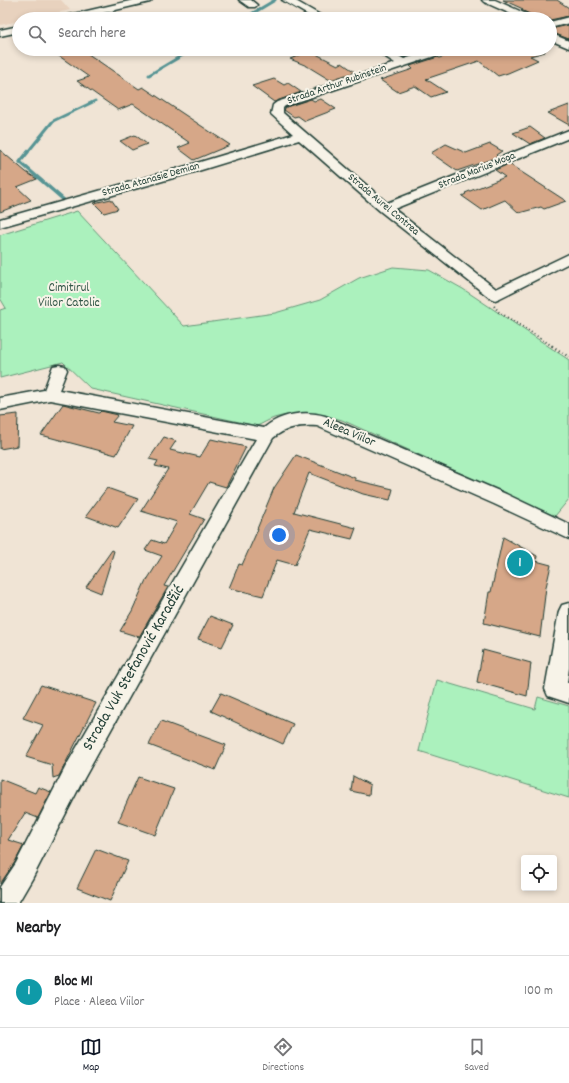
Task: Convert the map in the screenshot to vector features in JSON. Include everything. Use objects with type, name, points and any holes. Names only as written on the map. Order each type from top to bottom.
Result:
[{"type":"street","points":[[95,12],[147,0]]},
{"type":"street","points":[[244,0],[256,2]]},
{"type":"street","points":[[287,0],[309,12]]},
{"type":"street","points":[[487,0],[514,12]]},
{"type":"street","points":[[557,23],[569,20]]},
{"type":"street","points":[[0,33],[12,30]]},
{"type":"street","points":[[557,39],[569,45]]},
{"type":"street","points":[[390,56],[403,63]]},
{"type":"street","name":"Strada Arthur Rubinstein","points":[[276,110],[281,104],[424,56]]},
{"type":"street","name":"Strada Aurel Contrea","points":[[276,110],[277,114],[385,208],[495,294]]},
{"type":"street","name":"Strada Marius Moga","points":[[385,208],[569,134]]},
{"type":"street","name":"Strada Atanasie Demian","points":[[0,224],[302,135]]},
{"type":"street","points":[[495,294],[569,258]]},
{"type":"street","points":[[50,394],[59,370]]},
{"type":"street","points":[[0,404],[50,394],[267,434]]},
{"type":"street","name":"Aleea Viilor","points":[[267,434],[280,424],[289,421],[302,419],[319,420],[500,499],[569,532]]},
{"type":"street","name":"Strada Vuk Stefanović Karadžić","points":[[4,903],[24,871],[74,774],[267,434]]},
{"type":"street","points":[[569,611],[555,689],[569,693]]},
{"type":"path","points":[[495,294],[492,299],[493,305],[499,312],[569,357]]},
{"type":"shaded area","points":[[0,0],[61,0],[70,10],[60,12],[12,12],[12,22],[0,25]]},
{"type":"green space","name":"Cimitirul Viilor Catolic","points":[[77,211],[184,326],[275,313],[320,300],[359,278],[393,267],[429,270],[463,289],[569,360],[569,499],[555,516],[342,420],[316,414],[291,414],[274,418],[257,426],[91,389],[63,362],[0,378],[0,310],[6,308],[0,298],[0,235]]},
{"type":"green space","points":[[437,680],[535,709],[538,697],[569,706],[569,798],[419,751]]},
{"type":"building","points":[[503,0],[557,0],[569,8],[569,16],[557,19],[557,12],[525,12],[521,10],[523,9]]},
{"type":"building","points":[[569,25],[569,39],[557,35],[557,28]]},
{"type":"building","points":[[59,56],[91,56],[139,89],[143,87],[230,145],[194,160],[178,148],[190,143],[133,104],[118,110],[77,81],[89,77]]},
{"type":"building","points":[[298,56],[320,56],[338,65],[342,63],[355,72],[330,80],[307,66],[290,59]]},
{"type":"building","points":[[446,56],[530,56],[538,60],[498,76],[479,61],[426,79],[446,92],[431,97],[415,86],[398,92],[380,80],[413,69],[410,66],[438,57]]},
{"type":"building","points":[[274,79],[284,85],[288,83],[301,92],[274,102],[252,86]]},
{"type":"building","points":[[311,99],[314,101],[321,99],[336,109],[305,121],[298,116],[294,117],[284,110],[286,107]]},
{"type":"building","points":[[569,105],[569,125],[548,113]]},
{"type":"building","points":[[530,127],[545,138],[530,144],[513,133]]},
{"type":"building","points":[[135,135],[147,144],[132,150],[120,141]]},
{"type":"building","points":[[446,144],[466,153],[490,144],[502,151],[496,155],[498,157],[457,171],[431,153]]},
{"type":"building","points":[[0,150],[26,172],[37,179],[17,187],[31,200],[0,212]]},
{"type":"building","points":[[509,164],[566,201],[544,209],[541,207],[519,213],[505,200],[482,210],[462,196],[466,194],[465,193],[505,177],[495,170]]},
{"type":"building","points":[[111,199],[118,209],[104,213],[94,203]]},
{"type":"building","points":[[63,404],[99,413],[101,411],[118,415],[112,422],[132,426],[116,455],[41,435]]},
{"type":"building","points":[[18,414],[17,446],[0,449],[0,416]]},
{"type":"building","points":[[164,437],[176,441],[170,450],[200,457],[211,439],[246,447],[226,487],[209,482],[190,514],[204,519],[164,586],[168,587],[139,637],[120,631],[132,611],[146,580],[162,556],[145,550],[152,540],[164,544],[177,522],[141,511],[168,469],[155,466],[158,461],[149,459]]},
{"type":"building","points":[[296,455],[355,478],[355,480],[393,489],[390,500],[363,494],[309,473],[294,512],[356,528],[352,539],[310,529],[295,565],[277,560],[263,596],[229,588],[239,564],[242,565],[274,488]]},
{"type":"building","points":[[107,488],[138,499],[118,528],[86,516]]},
{"type":"building","points":[[503,537],[537,556],[536,561],[551,565],[546,587],[540,637],[484,623],[489,592],[491,592]]},
{"type":"building","points":[[112,550],[114,551],[101,593],[86,587]]},
{"type":"building","points":[[210,616],[233,625],[222,647],[198,639]]},
{"type":"building","points":[[483,650],[531,663],[527,696],[477,682]]},
{"type":"building","points":[[41,685],[96,703],[59,776],[53,778],[52,765],[26,757],[43,725],[23,718]]},
{"type":"building","points":[[221,693],[293,724],[283,744],[211,711]]},
{"type":"building","points":[[161,721],[226,745],[215,770],[149,745]]},
{"type":"building","points":[[353,776],[370,785],[369,795],[351,791]]},
{"type":"building","points":[[138,777],[174,789],[155,835],[118,822]]},
{"type":"building","points":[[0,779],[35,793],[38,787],[51,792],[38,818],[25,813],[8,840],[24,845],[15,862],[0,884]]},
{"type":"building","points":[[96,849],[128,861],[110,901],[77,888]]},
{"type":"waterway","points":[[255,12],[275,0]]},
{"type":"waterway","points":[[149,75],[181,56]]},
{"type":"waterway","points":[[27,153],[53,121],[95,101]]},
{"type":"waterway","points":[[28,152],[20,162],[65,201]]},
{"type":"place","name":"Bloc M1","points":[[520,563]]}]
